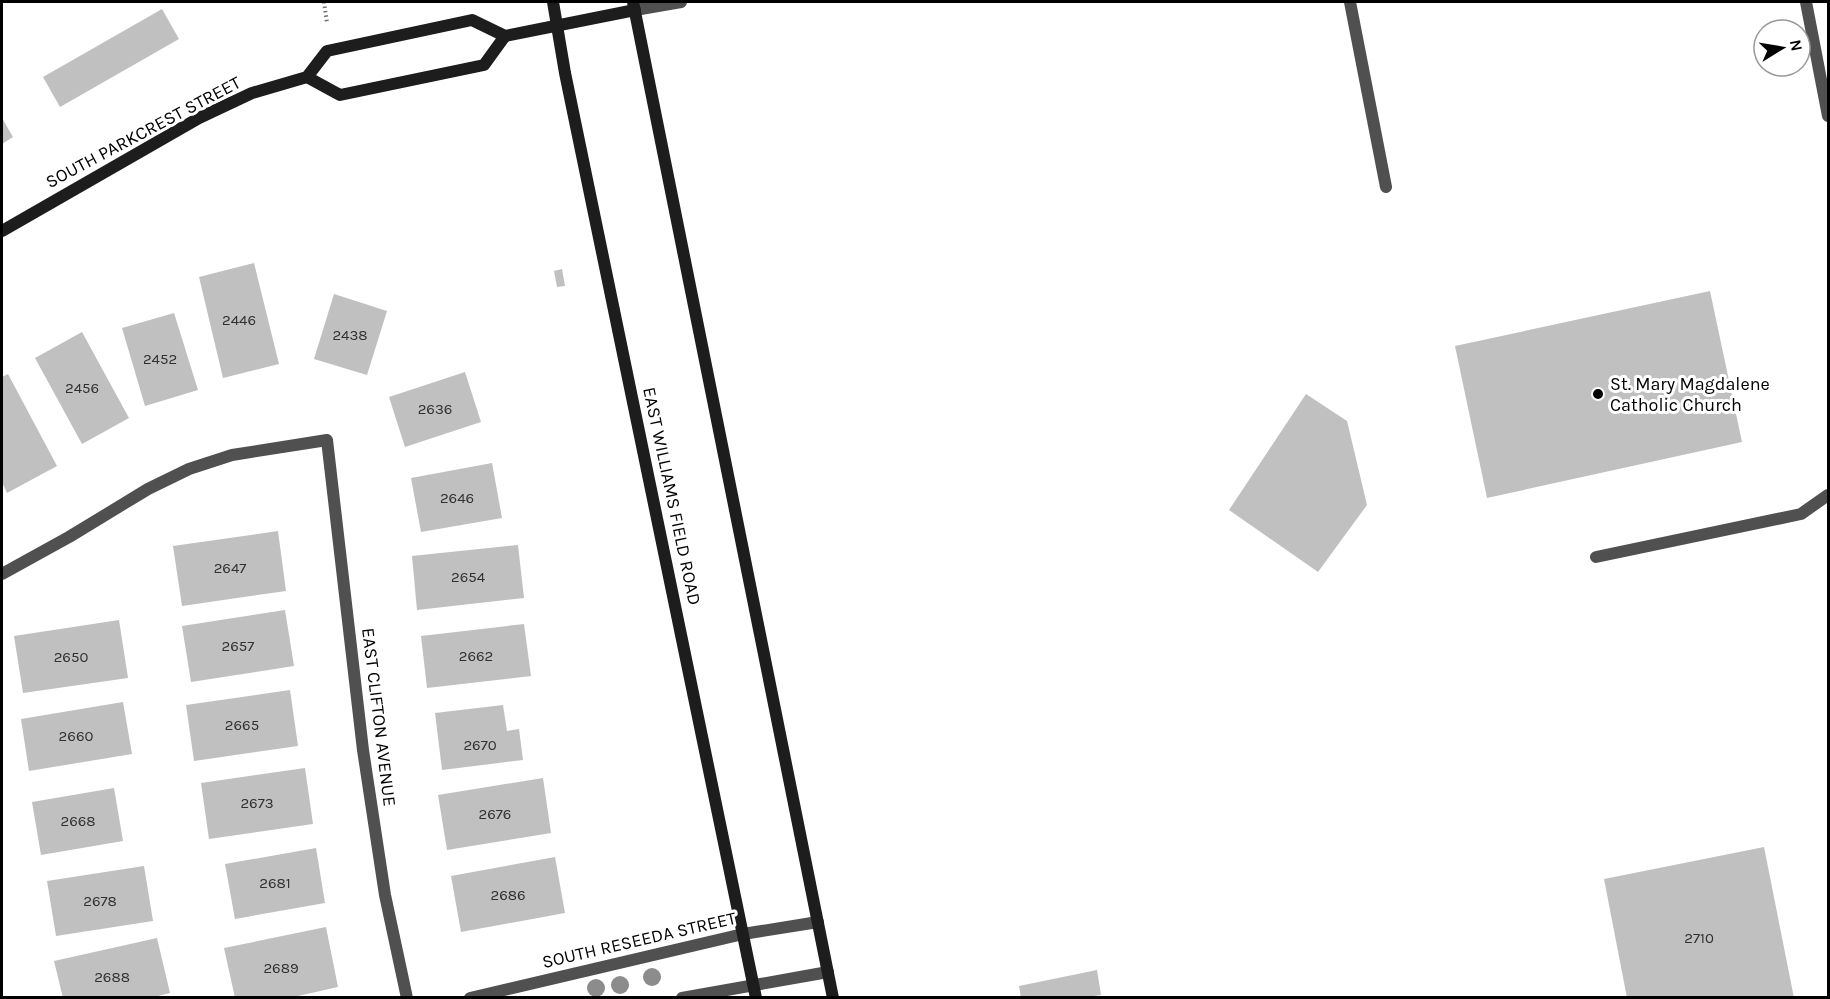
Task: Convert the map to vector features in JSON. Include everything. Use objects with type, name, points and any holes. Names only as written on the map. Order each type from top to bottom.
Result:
[{"type":"main road","name":"EAST WILLIAMS FIELD ROAD","points":[[553,2],[755,991]]},
{"type":"main road","points":[[505,36],[484,65],[340,95],[307,77],[327,51],[472,20],[505,36],[558,26],[634,6],[833,998]]},
{"type":"main road","name":"SOUTH PARKCREST STREET","points":[[2,231],[199,118],[252,93],[307,77]]},
{"type":"street","points":[[634,6],[681,2]]},
{"type":"street","points":[[1350,2],[1386,187]]},
{"type":"street","points":[[1806,2],[1828,116]]},
{"type":"street","name":"EAST CLIFTON AVENUE","points":[[2,574],[148,489],[189,469],[232,455],[327,440],[363,750],[385,895],[407,998]]},
{"type":"street","points":[[1596,557],[1801,514],[1828,495]]},
{"type":"street","name":"SOUTH RESEEDA STREET","points":[[470,998],[743,934],[818,922]]},
{"type":"street","points":[[682,998],[755,991],[828,972]]},
{"type":"path","points":[[324,2],[327,23]]},
{"type":"building","points":[[162,9],[179,39],[60,107],[43,77]]},
{"type":"building","points":[[2,118],[13,137],[2,144]]},
{"type":"building","points":[[254,263],[279,364],[223,378],[199,277]]},
{"type":"building","points":[[562,269],[565,286],[557,287],[554,271]]},
{"type":"building","name":"St. Mary Magdalene Catholic Church","points":[[1710,291],[1742,442],[1487,498],[1455,346]]},
{"type":"building","points":[[334,294],[387,311],[367,375],[314,359]]},
{"type":"building","points":[[174,313],[198,390],[145,406],[122,328]]},
{"type":"building","points":[[82,332],[129,418],[82,444],[35,358]]},
{"type":"building","points":[[465,372],[481,422],[405,447],[389,397]]},
{"type":"building","points":[[8,374],[57,466],[7,493],[2,482],[2,377]]},
{"type":"building","points":[[1306,394],[1347,421],[1367,505],[1318,572],[1229,510]]},
{"type":"building","points":[[492,463],[502,518],[421,532],[411,478]]},
{"type":"building","points":[[278,531],[286,591],[182,606],[173,546]]},
{"type":"building","points":[[518,545],[524,598],[417,610],[412,556]]},
{"type":"building","points":[[285,610],[294,666],[191,682],[182,626]]},
{"type":"building","points":[[119,620],[128,678],[23,693],[14,636]]},
{"type":"building","points":[[524,624],[531,676],[427,688],[421,636]]},
{"type":"building","points":[[290,690],[298,746],[194,761],[186,705]]},
{"type":"building","points":[[123,702],[132,754],[29,771],[21,719]]},
{"type":"building","points":[[503,705],[507,731],[519,729],[523,760],[442,770],[435,713]]},
{"type":"building","points":[[305,768],[313,824],[209,839],[201,783]]},
{"type":"building","points":[[543,778],[551,833],[447,850],[438,795]]},
{"type":"building","points":[[114,788],[123,841],[41,855],[32,802]]},
{"type":"building","points":[[1764,847],[1794,998],[1627,998],[1604,879]]},
{"type":"building","points":[[316,848],[325,903],[235,919],[225,864]]},
{"type":"building","points":[[555,857],[565,913],[461,932],[451,876]]},
{"type":"building","points":[[144,866],[153,921],[56,936],[47,881]]},
{"type":"building","points":[[326,927],[338,987],[289,998],[235,998],[224,948]]},
{"type":"building","points":[[157,938],[170,993],[150,998],[63,998],[54,961]]},
{"type":"building","points":[[1097,970],[1101,995],[1094,996],[1095,998],[1021,998],[1019,986]]},
{"type":"place","name":"St. Mary Magdalene Catholic Church","points":[[1598,394]]}]
